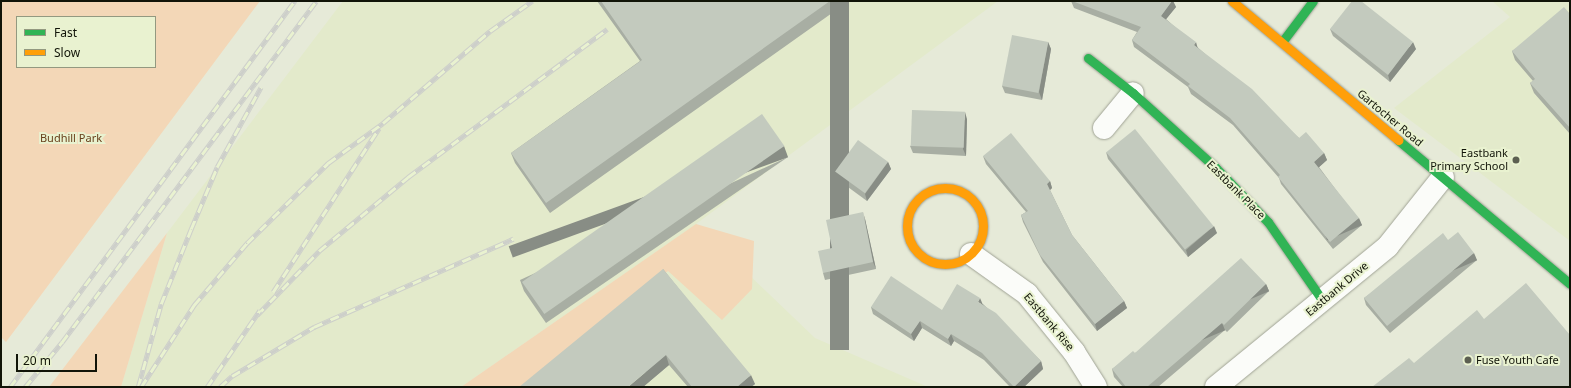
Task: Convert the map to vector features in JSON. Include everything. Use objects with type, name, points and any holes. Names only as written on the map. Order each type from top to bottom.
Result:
[{"type":"street","name":"Gartocher Road","points":[[1232,1],[1570,284]]},
{"type":"street","points":[[1282,42],[1313,1]]},
{"type":"street","name":"Eastbank Place","points":[[1088,58],[1133,93],[1216,168],[1268,222],[1323,301]]},
{"type":"street","points":[[1104,128],[1133,93]]},
{"type":"street","name":"Eastbank Drive","points":[[1216,387],[1323,301],[1388,246],[1443,177]]},
{"type":"street","points":[[946,187],[959,189],[974,201],[983,218],[983,232],[979,244],[971,254],[955,262],[936,263],[916,250],[907,228],[913,205],[921,196],[933,189],[946,187]]},
{"type":"street","name":"Eastbank Rise","points":[[971,254],[1027,294],[1074,352],[1096,387]]},
{"type":"shaded area","points":[[343,1],[998,1],[696,224],[815,338],[928,387],[506,387],[692,227],[461,387],[121,387],[167,233]]},
{"type":"shaded area","name":"Eastbank Primary School","points":[[1492,1],[1570,1],[1570,241],[1394,108],[1510,17]]},
{"type":"green space","name":"Budhill Park","points":[[1,1],[260,1],[6,342],[1,337]]},
{"type":"green space","points":[[696,224],[754,241],[752,289],[722,320],[668,271],[527,387],[461,387]]},
{"type":"green space","points":[[167,233],[121,387],[49,387]]},
{"type":"building","points":[[601,1],[830,1],[546,203],[511,153],[642,60]]},
{"type":"building","points":[[1072,1],[1172,1],[1161,16],[1196,42],[1194,45],[1252,89],[1299,138],[1306,132],[1324,153],[1314,162],[1359,218],[1330,242],[1278,177],[1280,175],[1230,118],[1188,86],[1190,84],[1132,40],[1141,27]]},
{"type":"building","points":[[1352,1],[1361,1],[1413,42],[1388,75],[1330,29]]},
{"type":"building","points":[[1564,7],[1570,14],[1570,128],[1530,83],[1535,79],[1512,51]]},
{"type":"building","points":[[1012,35],[1048,42],[1038,93],[1002,86]]},
{"type":"building","points":[[912,110],[965,112],[964,148],[911,146]]},
{"type":"building","points":[[762,114],[784,146],[544,314],[522,282]]},
{"type":"building","points":[[1135,129],[1214,226],[1185,249],[1106,152]]},
{"type":"building","points":[[1011,133],[1050,181],[1047,184],[1072,235],[1124,301],[1095,324],[1040,255],[1021,215],[1028,211],[983,156]]},
{"type":"building","points":[[858,140],[888,162],[865,193],[835,172]]},
{"type":"building","points":[[863,212],[873,262],[823,273],[818,251],[832,248],[826,220]]},
{"type":"building","points":[[1458,232],[1474,253],[1387,326],[1364,298],[1443,233],[1448,240]]},
{"type":"building","points":[[1241,258],[1266,284],[1224,325],[1222,323],[1147,387],[1126,387],[1112,369],[1133,351],[1135,353]]},
{"type":"building","points":[[663,269],[751,375],[737,387],[692,387],[666,355],[628,387],[519,387]]},
{"type":"building","points":[[891,276],[942,310],[957,284],[980,298],[978,302],[996,313],[1041,361],[1014,387],[982,353],[951,334],[948,339],[920,321],[911,334],[871,307]]},
{"type":"building","points":[[1526,283],[1570,335],[1570,387],[1372,387],[1409,358],[1414,363],[1477,310],[1484,319]]},
{"type":"railway","points":[[10,387],[295,1]]},
{"type":"railway","points":[[25,387],[62,342],[316,1]]},
{"type":"railway","points":[[141,387],[194,305],[247,243],[328,163],[383,123],[490,31],[532,1]]},
{"type":"railway","points":[[257,315],[319,251],[408,177],[607,29]]},
{"type":"railway","points":[[138,387],[161,304],[191,229],[217,167],[261,87]]},
{"type":"railway","points":[[273,292],[379,128]]},
{"type":"railway","points":[[220,387],[232,376],[314,327],[513,239]]},
{"type":"railway","points":[[207,387],[260,310]]},
{"type":"traffic: fast","points":[[1282,42],[1313,1]]},
{"type":"traffic: fast","points":[[1088,58],[1133,93],[1216,168],[1268,222],[1323,301]]},
{"type":"traffic: fast","points":[[1398,140],[1570,284]]},
{"type":"traffic: slow","points":[[1232,1],[1398,140]]},
{"type":"traffic: slow","points":[[945,188],[960,191],[972,199],[980,211],[983,226],[980,241],[972,253],[960,261],[945,264],[930,261],[918,253],[910,241],[907,226],[910,211],[918,199],[930,191],[945,188]]},
{"type":"place","name":"Eastbank Primary School","points":[[1516,160]]},
{"type":"place","name":"Fuse Youth Cafe","points":[[1468,360]]}]
